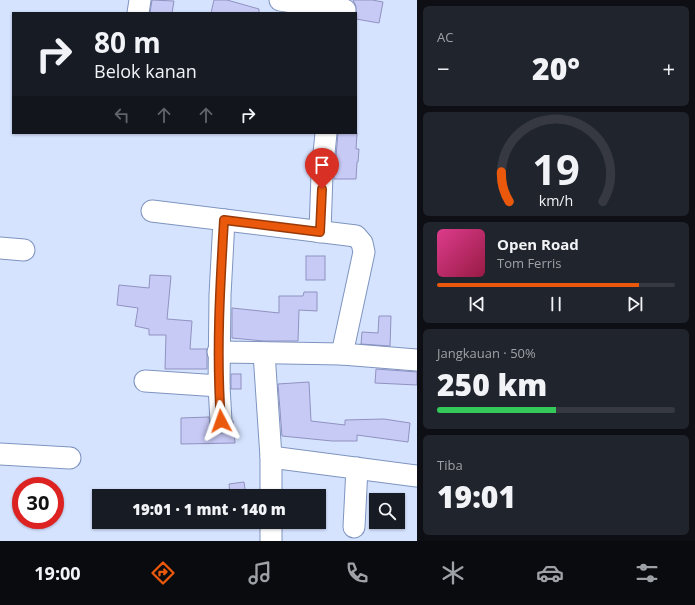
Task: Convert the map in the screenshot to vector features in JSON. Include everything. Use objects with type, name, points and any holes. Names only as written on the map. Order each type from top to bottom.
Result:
[{"type":"street","points":[[138,12],[140,0]]},
{"type":"street","points":[[280,0],[346,8]]},
{"type":"street","points":[[320,232],[322,174],[326,134]]},
{"type":"street","points":[[152,211],[356,236],[362,243],[364,252],[342,354]]},
{"type":"street","points":[[221,421],[218,386],[218,352],[224,220]]},
{"type":"street","points":[[0,248],[24,250]]},
{"type":"street","points":[[218,352],[342,354],[417,360]]},
{"type":"street","points":[[264,353],[271,457],[271,489]]},
{"type":"street","points":[[145,381],[218,386]]},
{"type":"street","points":[[0,454],[70,458]]},
{"type":"street","points":[[271,457],[417,476]]},
{"type":"street","points":[[354,527],[357,468]]},
{"type":"street","points":[[271,529],[271,541]]},
{"type":"building","points":[[152,0],[174,1],[172,12],[150,12]]},
{"type":"building","points":[[214,0],[227,0],[259,9],[259,12],[211,12]]},
{"type":"building","points":[[353,0],[372,0],[383,2],[379,23],[357,19],[356,6]]},
{"type":"building","points":[[338,134],[357,134],[356,149],[359,149],[356,179],[334,179]]},
{"type":"building","points":[[306,256],[325,256],[325,280],[306,280]]},
{"type":"building","points":[[150,275],[171,276],[167,319],[192,321],[190,349],[207,349],[207,369],[165,369],[166,335],[149,335],[149,329],[135,326],[138,308],[117,305],[119,285],[149,288]]},
{"type":"building","points":[[304,292],[317,292],[317,311],[299,310],[298,341],[264,341],[232,338],[232,308],[279,313],[279,296],[303,296]]},
{"type":"building","points":[[379,316],[391,316],[390,346],[361,344],[362,332],[378,333]]},
{"type":"building","points":[[376,369],[417,372],[417,385],[375,383]]},
{"type":"building","points":[[231,374],[241,374],[241,389],[231,389]]},
{"type":"building","points":[[309,382],[311,421],[345,425],[345,420],[384,419],[410,423],[408,442],[357,435],[357,441],[332,441],[282,436],[278,384]]},
{"type":"building","points":[[209,417],[211,428],[216,432],[221,433],[228,431],[232,427],[233,421],[235,443],[181,444],[181,418]]},
{"type":"building","points":[[244,482],[245,489],[229,489],[229,484]]},
{"type":"route","points":[[221,421],[218,386],[218,352],[224,220],[320,232],[322,189]]}]
